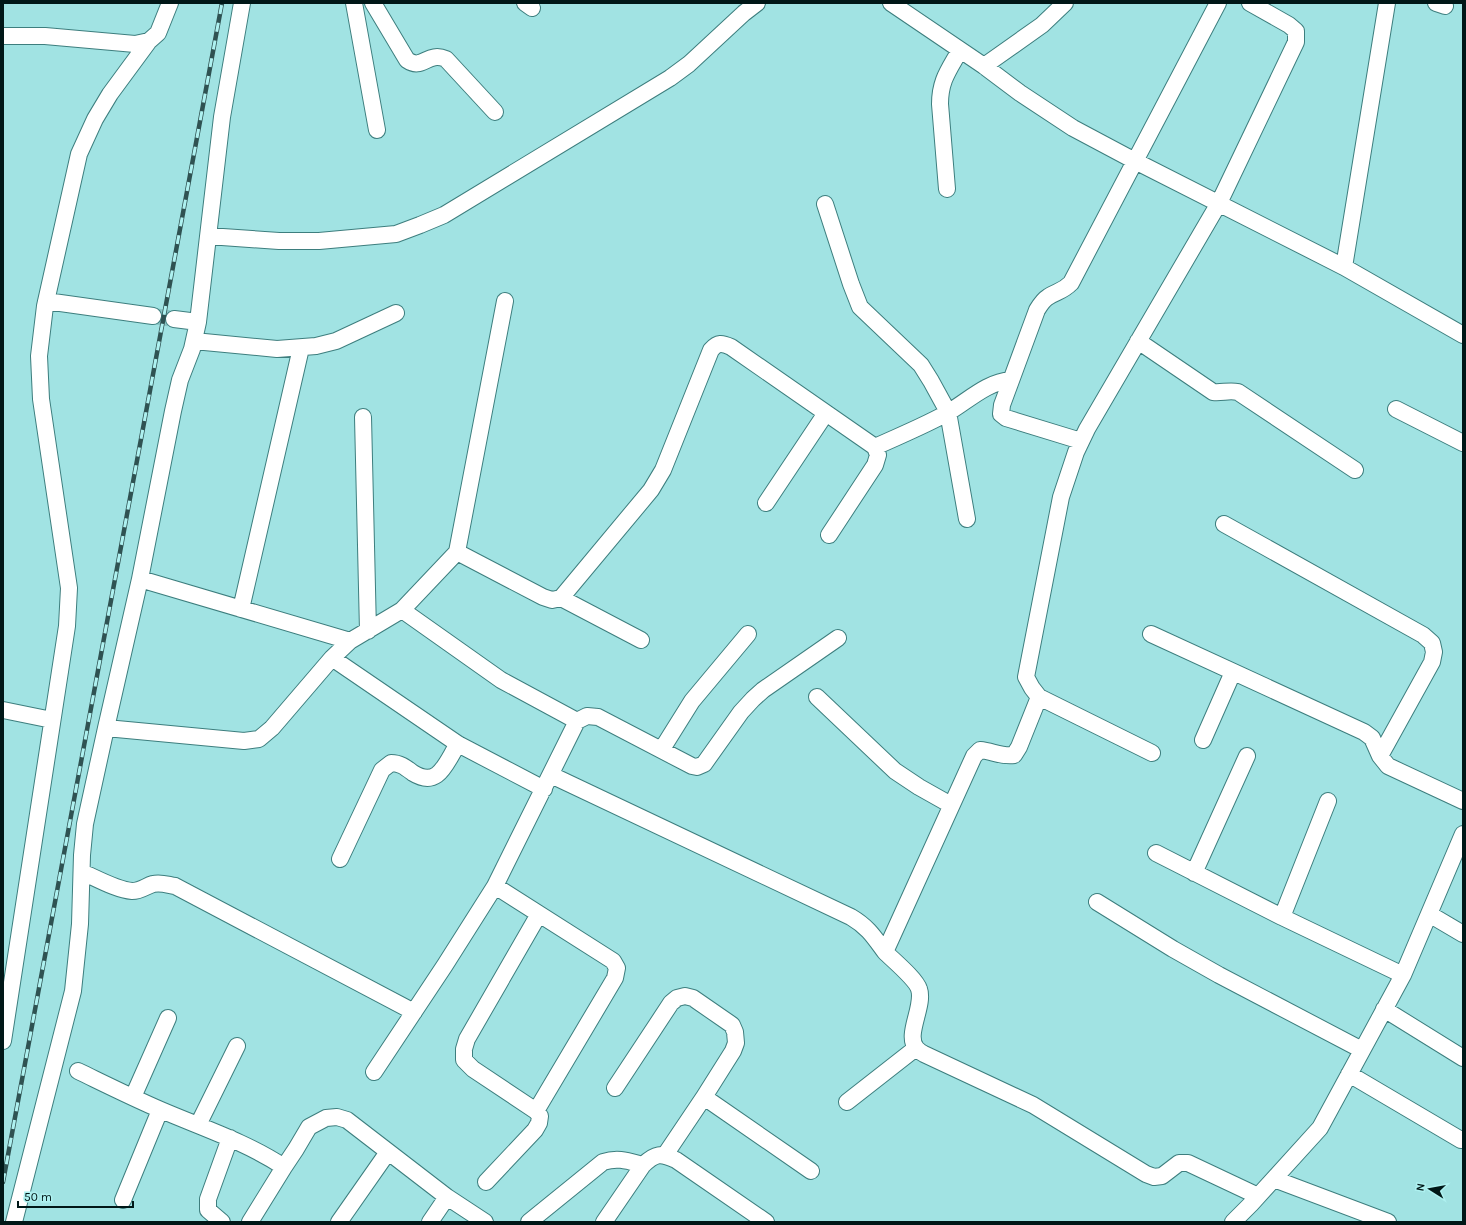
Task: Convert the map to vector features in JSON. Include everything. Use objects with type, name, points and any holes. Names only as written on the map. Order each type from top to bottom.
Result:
[{"type":"street","points":[[3,1040],[67,626],[69,588],[41,399],[39,356],[46,301],[79,154],[95,118],[110,94],[149,41],[158,33],[170,3]]},
{"type":"street","points":[[14,1222],[73,991],[80,924],[82,855],[86,824],[140,579],[173,411],[180,380],[194,341],[198,322],[222,117],[242,3]]},
{"type":"street","points":[[354,3],[377,130]]},
{"type":"street","points":[[373,3],[407,60],[413,64],[418,64],[432,57],[440,56],[446,59],[495,112]]},
{"type":"street","points":[[208,236],[279,242],[319,241],[396,234],[420,226],[444,215],[670,78],[694,60],[744,13],[757,3]]},
{"type":"street","points":[[891,3],[1073,128],[1344,267],[1463,335]]},
{"type":"street","points":[[984,66],[1042,25],[1064,3]]},
{"type":"street","points":[[1081,441],[1006,418],[1001,414],[1002,405],[1037,310],[1048,296],[1066,289],[1071,283],[1218,3]]},
{"type":"street","points":[[1152,753],[1039,697],[1026,677],[1061,498],[1076,452],[1218,203],[1296,42],[1296,30],[1250,3]]},
{"type":"street","points":[[1344,267],[1387,3]]},
{"type":"street","points":[[3,36],[45,36],[135,44],[149,41]]},
{"type":"street","points":[[947,189],[940,90],[944,79],[960,50]]},
{"type":"street","points":[[825,204],[860,307],[921,365],[948,412],[967,519]]},
{"type":"street","points":[[46,301],[153,316]]},
{"type":"street","points":[[106,728],[244,741],[258,739],[272,728],[332,658],[350,641],[402,610],[457,552],[505,301]]},
{"type":"street","points":[[194,341],[277,349],[316,346],[336,341],[396,313]]},
{"type":"street","points":[[174,318],[198,322]]},
{"type":"street","points":[[1138,341],[1214,392],[1221,393],[1230,390],[1238,392],[1355,470]]},
{"type":"street","points":[[457,552],[543,597],[552,600],[561,598],[651,490],[663,470],[711,350],[716,344],[723,343],[731,347],[875,447],[878,455],[875,465],[829,535]]},
{"type":"street","points":[[241,609],[300,348]]},
{"type":"street","points":[[875,447],[948,412],[993,384],[1011,380]]},
{"type":"street","points":[[1396,409],[1463,443]]},
{"type":"street","points":[[766,503],[826,413]]},
{"type":"street","points":[[363,417],[368,630]]},
{"type":"street","points":[[1224,524],[1423,635],[1432,643],[1434,652],[1432,662],[1380,756]]},
{"type":"street","points":[[140,579],[350,641]]},
{"type":"street","points":[[561,598],[641,640]]},
{"type":"street","points":[[402,610],[502,680],[577,721]]},
{"type":"street","points":[[662,749],[692,701],[748,634]]},
{"type":"street","points":[[1151,634],[1364,732],[1372,738],[1380,756],[1388,766],[1463,801]]},
{"type":"street","points":[[374,1072],[495,886],[577,721],[586,716],[598,717],[662,749],[692,766],[697,767],[704,764],[741,712],[753,699],[763,690],[838,638]]},
{"type":"street","points":[[332,658],[458,744],[544,789]]},
{"type":"street","points":[[1203,740],[1233,672]]},
{"type":"street","points":[[817,697],[895,771],[919,787],[951,805]]},
{"type":"street","points":[[885,952],[974,756],[980,750],[988,750],[1005,756],[1014,755],[1019,747],[1039,697]]},
{"type":"street","points":[[3,710],[52,720]]},
{"type":"street","points":[[340,859],[382,770],[391,763],[400,763],[420,777],[430,779],[438,775],[458,744]]},
{"type":"street","points":[[1194,873],[1247,756]]},
{"type":"street","points":[[551,774],[851,917],[862,924],[872,934],[885,952],[919,987],[921,996],[913,1041],[916,1048],[924,1054],[1033,1105],[1146,1174],[1154,1177],[1162,1176],[1179,1163],[1188,1163],[1258,1196]]},
{"type":"street","points":[[1282,917],[1328,801]]},
{"type":"street","points":[[1234,1222],[1320,1128],[1403,975],[1463,834]]},
{"type":"street","points":[[1156,853],[1282,917],[1403,975]]},
{"type":"street","points":[[82,872],[132,891],[140,890],[154,884],[163,883],[175,886],[414,1012]]},
{"type":"street","points":[[495,886],[613,961],[617,968],[615,978],[536,1111]]},
{"type":"street","points":[[1097,902],[1173,949],[1219,975],[1362,1050]]},
{"type":"street","points":[[486,1182],[536,1130],[540,1116],[536,1111],[473,1069],[464,1060],[464,1049],[468,1039],[540,914]]},
{"type":"street","points":[[1429,914],[1463,934]]},
{"type":"street","points":[[615,1088],[671,1003],[677,998],[685,996],[693,998],[732,1025],[735,1032],[736,1042],[733,1051],[665,1155]]},
{"type":"street","points":[[1384,1009],[1463,1058]]},
{"type":"street","points":[[133,1097],[168,1018]]},
{"type":"street","points":[[198,1125],[237,1046]]},
{"type":"street","points":[[847,1102],[916,1048]]},
{"type":"street","points":[[78,1071],[160,1110],[230,1138],[268,1156],[284,1167]]},
{"type":"street","points":[[1349,1074],[1461,1140]]},
{"type":"street","points":[[704,1097],[811,1171]]},
{"type":"street","points":[[123,1200],[160,1110]]},
{"type":"street","points":[[250,1222],[309,1127],[326,1118],[337,1117],[347,1120],[447,1197],[485,1222]]},
{"type":"street","points":[[222,1222],[208,1210],[208,1199],[230,1138]]},
{"type":"street","points":[[339,1222],[388,1152]]},
{"type":"street","points":[[604,1222],[643,1165],[653,1156],[665,1155],[676,1160],[760,1220]]},
{"type":"street","points":[[530,1222],[603,1162],[613,1159],[625,1160],[643,1165]]},
{"type":"street","points":[[1274,1178],[1388,1222]]},
{"type":"street","points":[[430,1222],[447,1197]]},
{"type":"tunnel","points":[[153,316],[174,319]]},
{"type":"railway","points":[[3,1182],[222,3]]}]
